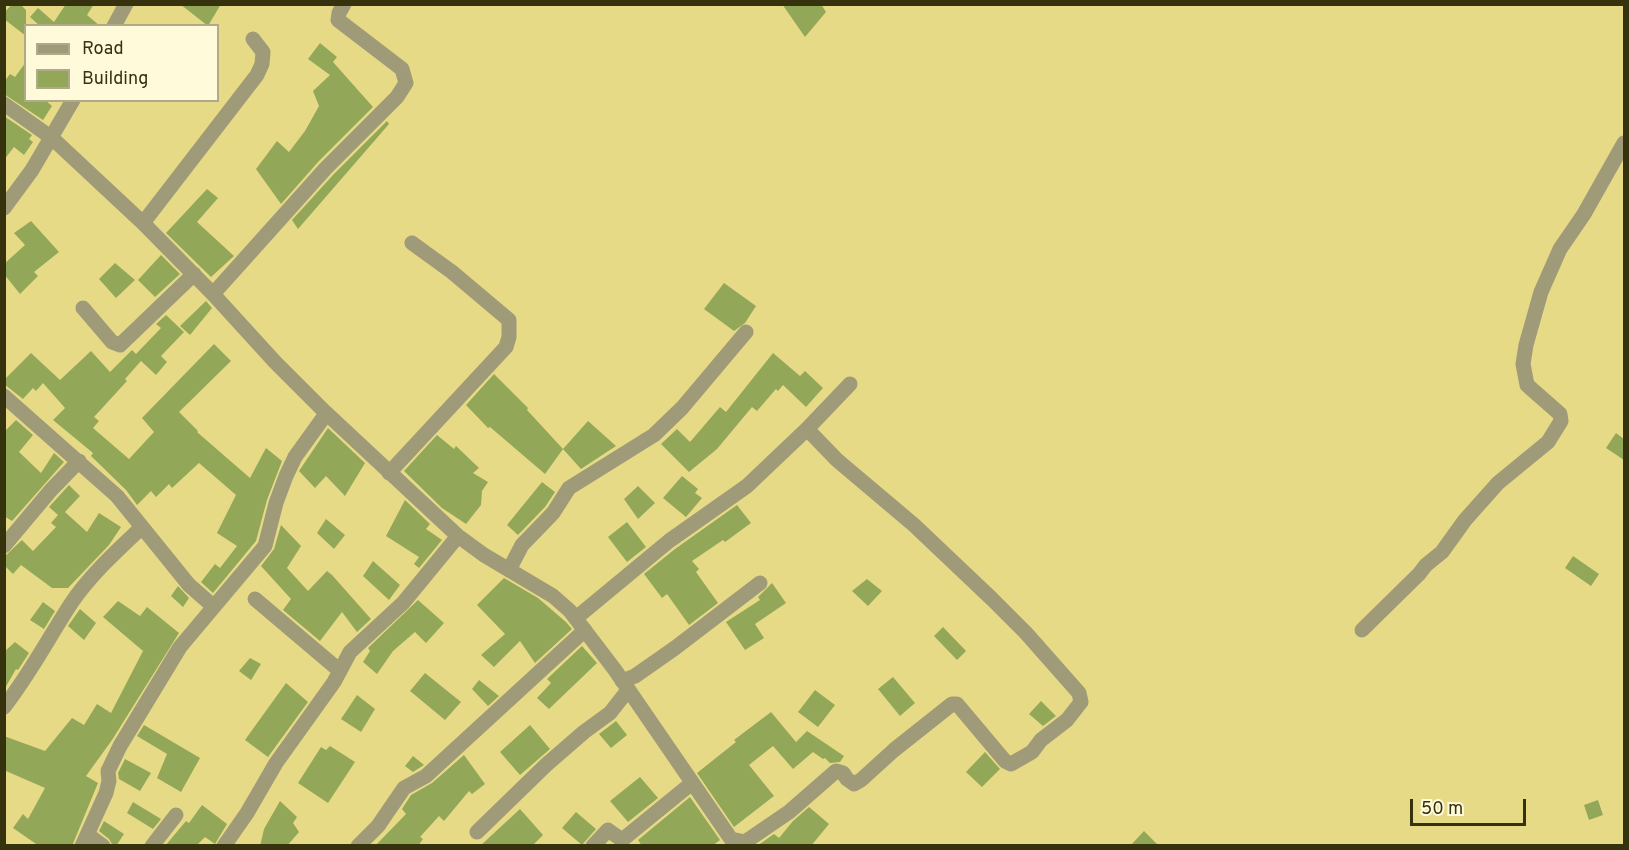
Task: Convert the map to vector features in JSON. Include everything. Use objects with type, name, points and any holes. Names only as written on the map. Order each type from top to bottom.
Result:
[{"type":"street","points":[[115,24],[126,4]]},
{"type":"street","points":[[213,294],[326,168],[397,97],[406,83],[402,69],[338,20],[344,4]]},
{"type":"street","points":[[143,223],[257,75],[262,64],[263,52],[253,39]]},
{"type":"street","points":[[4,208],[32,170],[72,102]]},
{"type":"street","points":[[4,104],[52,138],[143,223],[326,414],[458,536],[553,596],[581,624],[731,839],[745,842],[789,812],[836,771],[843,773],[854,784],[861,780],[894,750],[952,704],[957,704],[1005,761],[1011,764],[1032,752],[1041,740],[1067,720],[1081,702],[1079,693],[1023,630],[914,525],[837,460],[807,429]]},
{"type":"street","points":[[1362,630],[1426,565],[1442,552],[1465,520],[1498,483],[1536,453],[1556,432],[1562,422],[1560,414],[1527,385],[1523,364],[1526,345],[1541,292],[1556,256],[1584,214],[1624,144]]},
{"type":"street","points":[[389,473],[506,347],[509,337],[509,320],[452,272],[412,243]]},
{"type":"street","points":[[83,308],[112,342],[120,345],[194,274]]},
{"type":"street","points":[[509,570],[522,545],[553,513],[569,488],[654,435],[682,408],[746,332]]},
{"type":"street","points":[[358,846],[378,826],[404,788],[426,776],[669,541],[747,486],[850,384]]},
{"type":"street","points":[[4,396],[117,496],[189,585],[213,606]]},
{"type":"street","points":[[103,846],[85,840],[106,793],[109,781],[108,771],[120,746],[180,647],[265,546],[276,503],[286,476],[295,457],[326,414]]},
{"type":"street","points":[[4,546],[51,490],[79,461]]},
{"type":"street","points":[[4,708],[73,602],[108,560],[142,527]]},
{"type":"street","points":[[224,846],[276,763],[334,682],[350,652],[403,603],[458,536]]},
{"type":"street","points":[[477,832],[546,765],[610,713],[625,686],[634,676],[675,648],[760,583]]},
{"type":"street","points":[[255,599],[340,671]]},
{"type":"street","points":[[593,846],[608,830],[622,840],[692,783]]},
{"type":"street","points":[[152,846],[176,815]]},
{"type":"building","points":[[12,4],[20,4],[26,10],[24,34],[4,19],[4,13]]},
{"type":"building","points":[[66,4],[94,4],[87,15],[98,24],[38,24],[30,17],[38,8],[54,22]]},
{"type":"building","points":[[180,4],[221,4],[209,24],[205,24]]},
{"type":"building","points":[[782,4],[821,4],[826,12],[805,37]]},
{"type":"building","points":[[320,43],[337,57],[333,62],[373,107],[319,161],[281,204],[256,169],[277,141],[289,152],[305,131],[319,106],[313,91],[330,75],[308,59]]},
{"type":"building","points":[[24,65],[24,102],[47,102],[52,106],[43,120],[4,94],[4,82],[10,74],[15,77]]},
{"type":"building","points":[[4,116],[32,135],[29,139],[33,142],[24,155],[14,147],[4,160]]},
{"type":"building","points":[[387,121],[389,124],[298,229],[292,220]]},
{"type":"building","points":[[207,189],[218,198],[197,222],[234,256],[211,277],[166,233]]},
{"type":"building","points":[[31,221],[59,252],[34,272],[38,276],[20,294],[4,274],[4,264],[25,245],[14,233]]},
{"type":"building","points":[[161,255],[180,274],[155,297],[138,280]]},
{"type":"building","points":[[115,263],[135,280],[116,298],[99,279]]},
{"type":"building","points":[[724,283],[756,306],[745,323],[734,331],[704,309]]},
{"type":"building","points":[[206,301],[212,308],[190,335],[180,326]]},
{"type":"building","points":[[166,315],[184,332],[161,356],[167,362],[156,375],[141,361],[125,379],[127,381],[94,417],[99,421],[93,428],[129,459],[154,432],[142,418],[214,344],[231,361],[179,412],[197,432],[250,478],[266,448],[282,461],[267,500],[256,541],[213,593],[201,582],[215,564],[220,568],[237,546],[217,533],[236,495],[199,463],[172,488],[169,484],[156,497],[151,491],[137,505],[126,490],[91,456],[93,453],[53,420],[65,408],[43,383],[36,391],[33,388],[23,399],[4,384],[4,380],[31,353],[60,380],[91,351],[110,372],[132,350],[136,354],[161,328],[156,324]]},
{"type":"building","points":[[773,353],[800,376],[805,371],[823,388],[806,407],[783,385],[778,391],[776,389],[757,411],[752,407],[717,449],[689,472],[661,444],[677,429],[690,442],[720,407],[726,412]]},
{"type":"building","points":[[494,374],[528,408],[527,410],[563,449],[545,474],[490,427],[488,428],[466,405]]},
{"type":"building","points":[[16,420],[33,435],[19,452],[41,473],[54,453],[64,462],[12,521],[4,516],[4,432]]},
{"type":"building","points":[[588,421],[616,446],[581,469],[563,449]]},
{"type":"building","points":[[328,428],[365,463],[345,496],[326,476],[315,488],[299,471]]},
{"type":"building","points":[[1616,433],[1624,439],[1624,460],[1606,448]]},
{"type":"building","points":[[437,435],[454,449],[456,446],[479,468],[473,473],[488,482],[482,491],[481,505],[466,524],[442,508],[404,471]]},
{"type":"building","points":[[682,476],[698,489],[695,493],[702,498],[686,517],[663,498]]},
{"type":"building","points":[[542,482],[555,492],[545,507],[518,535],[507,525]]},
{"type":"building","points":[[69,485],[80,496],[65,512],[87,532],[99,513],[121,527],[109,545],[68,588],[52,588],[21,565],[13,574],[4,565],[4,557],[22,540],[33,551],[56,527],[51,523],[58,515],[49,507]]},
{"type":"building","points":[[638,486],[655,503],[638,519],[624,499]]},
{"type":"building","points":[[405,500],[430,524],[426,529],[442,540],[419,568],[414,564],[419,557],[386,536]]},
{"type":"building","points":[[737,505],[751,523],[725,542],[723,540],[692,561],[699,569],[696,572],[718,603],[689,625],[667,594],[662,598],[644,574]]},
{"type":"building","points":[[326,519],[345,535],[334,549],[317,533]]},
{"type":"building","points":[[627,522],[646,547],[627,562],[608,537]]},
{"type":"building","points":[[281,525],[301,546],[287,568],[308,591],[327,571],[332,575],[371,619],[357,632],[342,612],[320,641],[283,610],[291,599],[261,566],[274,549]]},
{"type":"building","points":[[1573,556],[1599,574],[1591,586],[1565,568]]},
{"type":"building","points":[[373,561],[400,585],[389,600],[363,576]]},
{"type":"building","points":[[504,578],[538,598],[572,629],[535,663],[520,641],[494,667],[481,655],[505,634],[477,605]]},
{"type":"building","points":[[867,579],[882,591],[868,606],[852,591]]},
{"type":"building","points":[[772,583],[786,603],[755,624],[764,638],[745,650],[726,622],[760,600],[758,597]]},
{"type":"building","points":[[178,586],[189,598],[183,607],[171,596]]},
{"type":"building","points":[[418,600],[444,623],[426,643],[415,632],[393,651],[377,674],[363,662],[370,651],[368,648]]},
{"type":"building","points":[[118,601],[140,616],[147,607],[179,633],[112,740],[86,776],[98,783],[72,846],[39,846],[13,828],[23,814],[28,819],[45,788],[6,771],[4,773],[4,736],[45,751],[72,718],[84,725],[97,704],[111,713],[143,651],[103,617]]},
{"type":"building","points":[[43,602],[55,611],[44,629],[30,620]]},
{"type":"building","points":[[80,609],[96,623],[84,640],[68,626]]},
{"type":"building","points":[[943,627],[966,651],[957,660],[934,636]]},
{"type":"building","points":[[15,642],[29,653],[18,670],[16,669],[4,690],[4,652]]},
{"type":"building","points":[[582,646],[597,663],[549,709],[537,698],[551,683],[547,679]]},
{"type":"building","points":[[250,658],[261,664],[251,680],[239,671]]},
{"type":"building","points":[[425,673],[461,702],[445,720],[410,691]]},
{"type":"building","points":[[893,677],[915,703],[900,716],[878,689]]},
{"type":"building","points":[[479,680],[499,696],[488,706],[472,689]]},
{"type":"building","points":[[286,683],[308,702],[268,757],[245,740]]},
{"type":"building","points":[[815,690],[835,705],[818,727],[798,712]]},
{"type":"building","points":[[357,695],[375,709],[361,732],[341,719]]},
{"type":"building","points":[[1041,701],[1056,716],[1043,726],[1029,714]]},
{"type":"building","points":[[771,712],[796,742],[807,731],[844,756],[840,762],[830,763],[813,752],[793,769],[773,746],[749,765],[774,796],[734,827],[697,773],[736,742],[734,740]]},
{"type":"building","points":[[616,721],[627,735],[611,748],[599,734]]},
{"type":"building","points":[[144,725],[200,758],[181,792],[157,778],[167,754],[137,736]]},
{"type":"building","points":[[530,725],[550,749],[520,775],[500,752]]},
{"type":"building","points":[[330,746],[355,762],[328,803],[298,783],[321,747],[326,750]]},
{"type":"building","points":[[985,752],[1000,769],[982,787],[966,772]]},
{"type":"building","points":[[464,755],[485,784],[472,794],[469,791],[444,821],[439,816],[420,837],[423,839],[418,846],[375,846],[406,814],[402,809],[411,795],[432,783]]},
{"type":"building","points":[[413,756],[424,765],[413,772],[405,766]]},
{"type":"building","points":[[125,759],[151,773],[140,791],[119,779],[118,773]]},
{"type":"building","points":[[640,777],[658,798],[628,822],[610,801]]},
{"type":"building","points":[[690,797],[720,840],[712,846],[642,846],[638,840]]},
{"type":"building","points":[[1598,800],[1603,815],[1589,820],[1584,805]]},
{"type":"building","points":[[280,801],[297,817],[293,823],[299,832],[287,846],[260,846],[264,829]]},
{"type":"building","points":[[133,802],[161,819],[153,829],[127,813]]},
{"type":"building","points":[[202,805],[227,824],[215,844],[205,837],[196,846],[165,846],[186,821],[189,823]]},
{"type":"building","points":[[809,807],[829,824],[811,846],[757,846],[774,834],[779,838]]},
{"type":"building","points":[[520,809],[543,835],[532,846],[480,846]]},
{"type":"building","points":[[576,812],[596,829],[582,845],[562,828]]},
{"type":"building","points":[[104,821],[124,834],[116,846],[113,846],[109,839],[99,831]]},
{"type":"building","points":[[1144,831],[1159,846],[1130,846]]}]
